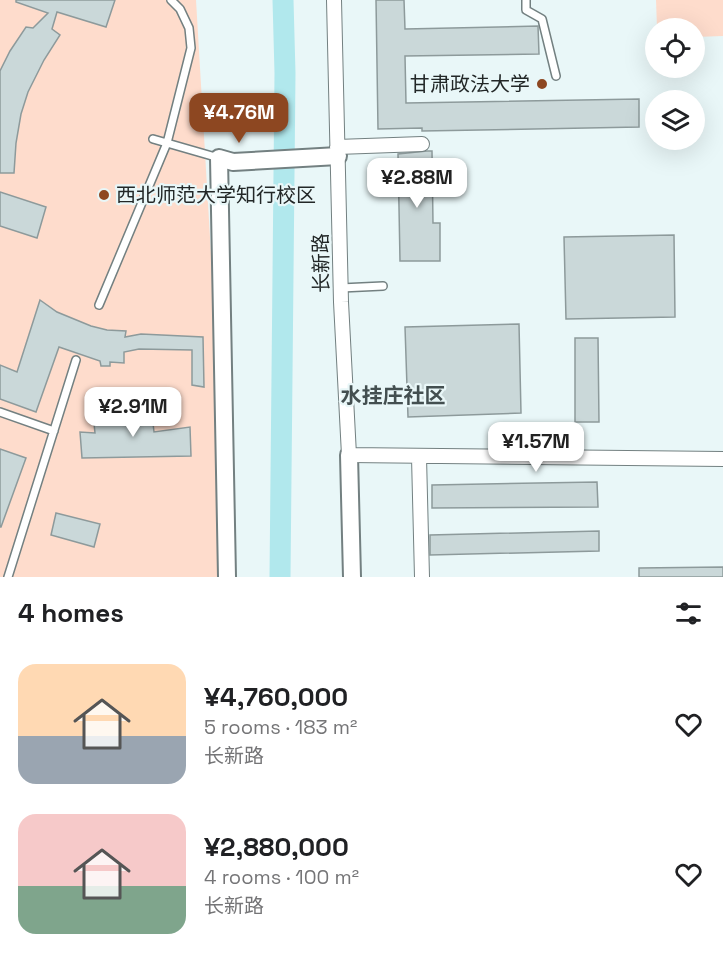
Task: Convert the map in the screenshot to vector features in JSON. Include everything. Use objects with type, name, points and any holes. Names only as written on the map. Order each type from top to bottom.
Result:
[{"type":"street","name":"长新路","points":[[334,0],[341,288],[349,455]]},
{"type":"street","points":[[227,577],[219,158],[233,162],[297,158],[422,144]]},
{"type":"street","points":[[352,577],[349,455],[723,459]]},
{"type":"street","points":[[419,457],[422,577]]},
{"type":"lane","points":[[99,305],[167,143],[191,48],[189,28],[180,9],[171,0]]},
{"type":"lane","points":[[526,0],[526,10],[542,19],[556,76]]},
{"type":"lane","points":[[153,138],[219,158]]},
{"type":"lane","points":[[341,288],[383,286]]},
{"type":"lane","points":[[8,577],[76,360]]},
{"type":"lane","points":[[0,412],[54,430]]},
{"type":"shaded area","name":"西北师范大学知行校区","points":[[0,0],[196,0],[219,390],[216,474],[220,577],[0,577]]},
{"type":"shaded area","points":[[656,0],[723,0],[723,36],[705,37],[705,18],[657,18]]},
{"type":"building","points":[[16,0],[115,0],[106,27],[57,12],[52,29],[60,35],[28,92],[21,114],[14,173],[0,173],[0,71],[26,27],[33,28],[48,13],[16,2]]},
{"type":"building","points":[[376,0],[404,0],[405,29],[538,26],[539,54],[405,56],[406,103],[639,99],[639,127],[422,131],[422,128],[378,129]]},
{"type":"building","points":[[432,151],[433,223],[440,223],[440,261],[400,261],[398,154]]},
{"type":"building","points":[[0,192],[46,207],[37,238],[0,226]]},
{"type":"building","points":[[674,235],[675,317],[566,319],[564,237]]},
{"type":"building","points":[[40,300],[57,312],[91,326],[126,331],[125,337],[141,334],[203,337],[204,387],[192,385],[192,350],[139,349],[124,352],[124,363],[110,362],[110,366],[101,366],[100,361],[59,347],[36,412],[0,399],[0,365],[17,372]]},
{"type":"building","points":[[519,324],[521,413],[408,417],[405,327]]},
{"type":"building","points":[[575,338],[598,338],[599,422],[575,422]]},
{"type":"building","points":[[93,414],[152,414],[154,432],[190,427],[191,456],[82,458],[80,432],[95,433]]},
{"type":"building","points":[[0,449],[26,458],[1,527],[0,527]]},
{"type":"building","points":[[597,482],[598,507],[432,508],[432,485]]},
{"type":"building","points":[[56,513],[100,524],[94,547],[51,535]]},
{"type":"building","points":[[599,531],[599,551],[430,555],[430,535]]},
{"type":"building","points":[[723,567],[723,577],[639,577],[639,568]]},
{"type":"waterway","points":[[280,577],[285,73],[283,0]]},
{"type":"place","name":"甘肃政法大学","points":[[542,84]]},
{"type":"place","name":"西北师范大学知行校区","points":[[104,195]]},
{"type":"district","name":"水挂庄社区","points":[[393,396]]}]
